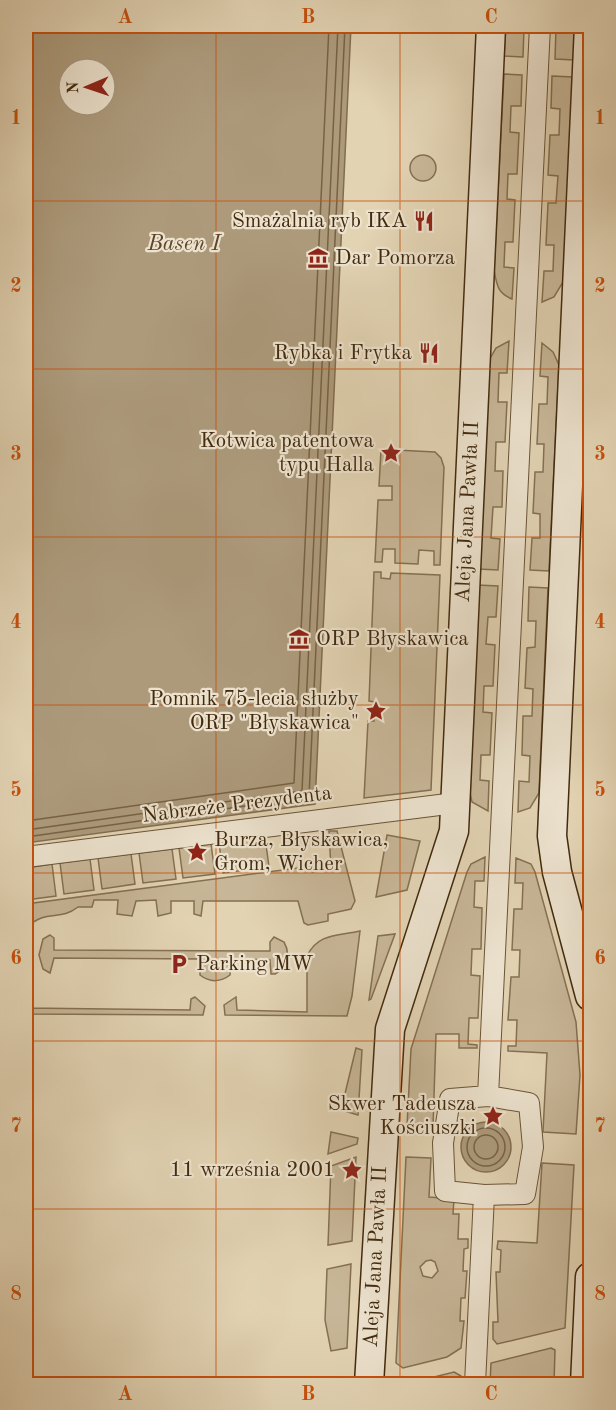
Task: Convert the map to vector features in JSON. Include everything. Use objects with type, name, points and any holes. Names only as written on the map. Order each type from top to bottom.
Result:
[{"type":"street","name":"Aleja Jana Pawła II","points":[[369,1384],[390,1029],[454,831],[491,26]]},
{"type":"street","points":[[488,1096],[540,26]]},
{"type":"street","points":[[589,26],[552,836],[557,872],[591,996]]},
{"type":"street","name":"Nabrzeże Prezydenta","points":[[26,857],[455,803]]},
{"type":"street","points":[[488,1096],[529,1104],[533,1147],[525,1194],[484,1196],[445,1191],[442,1143],[450,1099],[488,1096]]},
{"type":"street","points":[[475,1384],[484,1196]]},
{"type":"street","points":[[585,1384],[584,1330],[591,1277]]},
{"type":"shaded area","points":[[506,26],[524,28],[523,57],[504,56]]},
{"type":"shaded area","points":[[564,26],[575,26],[574,60],[555,59],[556,28],[564,29]]},
{"type":"shaded area","points":[[504,74],[522,75],[521,106],[511,106],[510,132],[519,133],[517,174],[508,174],[507,199],[515,200],[513,242],[505,242],[504,267],[514,268],[512,299],[501,291],[494,270]]},
{"type":"shaded area","points":[[552,76],[573,77],[563,282],[554,297],[542,302],[544,271],[553,271],[554,245],[546,245],[548,203],[556,203],[558,176],[548,175],[550,135],[559,135],[560,109],[551,108]]},
{"type":"shaded area","points":[[423,155],[432,159],[436,168],[432,177],[423,181],[414,177],[410,168],[414,159]]},
{"type":"shaded area","points":[[509,341],[507,373],[499,373],[498,402],[507,402],[505,442],[496,442],[495,471],[503,471],[502,507],[493,507],[491,538],[500,539],[498,570],[478,569],[489,360],[496,348]]},
{"type":"shaded area","points":[[542,343],[553,352],[559,365],[549,571],[530,570],[532,538],[540,538],[540,514],[533,513],[535,472],[543,472],[544,444],[537,444],[539,404],[547,404],[548,377],[540,376]]},
{"type":"shaded area","points":[[381,450],[386,450],[386,460],[396,461],[396,450],[435,452],[441,458],[444,467],[440,565],[434,565],[434,551],[419,550],[418,564],[395,563],[395,549],[383,549],[382,562],[375,562],[378,500],[392,500],[392,486],[379,486]]},
{"type":"shaded area","points":[[374,572],[381,572],[381,578],[390,579],[391,573],[440,575],[431,790],[364,798],[368,721],[374,721],[375,702],[369,701]]},
{"type":"shaded area","points":[[477,585],[498,586],[496,617],[488,617],[486,644],[495,645],[493,686],[484,686],[483,712],[492,713],[490,755],[481,755],[480,780],[489,781],[488,811],[472,802],[470,793]]},
{"type":"shaded area","points":[[529,587],[548,588],[539,793],[530,808],[518,812],[519,781],[529,782],[530,756],[522,755],[523,716],[532,716],[533,689],[525,688],[527,648],[535,647],[536,621],[528,621]]},
{"type":"shaded area","points":[[329,831],[337,831],[355,901],[351,909],[328,914],[328,921],[308,925],[304,923],[298,901],[203,901],[201,916],[194,914],[194,901],[171,901],[171,913],[158,916],[156,900],[136,901],[132,916],[117,914],[118,900],[94,900],[92,907],[78,907],[65,914],[40,918],[26,928],[26,904],[313,866],[313,872],[331,869]]},
{"type":"shaded area","points":[[387,835],[420,841],[407,890],[376,897]]},
{"type":"shaded area","points":[[265,837],[269,867],[223,873],[219,843]]},
{"type":"shaded area","points":[[211,844],[215,874],[183,878],[179,848]]},
{"type":"shaded area","points":[[172,849],[176,879],[143,883],[139,853]]},
{"type":"shaded area","points":[[131,854],[135,884],[102,889],[98,858]]},
{"type":"shaded area","points":[[485,857],[484,881],[475,881],[474,907],[482,908],[481,949],[472,949],[471,975],[480,976],[478,1018],[469,1018],[468,1044],[477,1045],[477,1048],[459,1048],[459,1034],[436,1034],[433,1127],[407,1126],[411,1049],[467,872],[471,864]]},
{"type":"shaded area","points":[[516,858],[531,864],[535,872],[576,1022],[580,1075],[576,1134],[543,1132],[547,1053],[508,1051],[508,1046],[516,1046],[517,1020],[508,1020],[511,977],[519,977],[520,950],[512,950],[514,909],[522,909],[523,883],[515,883]]},
{"type":"shaded area","points":[[90,859],[94,890],[64,894],[60,863]]},
{"type":"shaded area","points":[[52,864],[56,896],[26,900],[26,889],[33,867]]},
{"type":"shaded area","points":[[360,931],[352,996],[347,1016],[225,1015],[224,1005],[236,997],[237,1010],[307,1012],[307,956],[323,939]]},
{"type":"shaded area","points":[[395,934],[371,999],[369,1000],[378,936]]},
{"type":"shaded area","points":[[50,935],[54,938],[54,950],[270,951],[270,942],[274,937],[284,942],[287,960],[279,971],[271,974],[270,960],[231,959],[230,975],[215,981],[200,975],[200,959],[54,958],[50,973],[43,969],[39,955],[43,939]]},
{"type":"shaded area","points":[[195,997],[205,1006],[203,1015],[26,1014],[26,1001],[27,1008],[190,1010],[191,999]]},
{"type":"shaded area","points":[[356,1048],[362,1050],[358,1115],[341,1110]]},
{"type":"shaded area","points":[[331,1132],[358,1138],[357,1144],[328,1154]]},
{"type":"shaded area","points":[[356,1157],[352,1241],[328,1245],[331,1166]]},
{"type":"shaded area","points":[[406,1157],[431,1158],[429,1197],[454,1199],[453,1214],[459,1214],[458,1239],[468,1239],[468,1248],[464,1249],[463,1271],[467,1271],[465,1298],[461,1298],[460,1321],[464,1321],[461,1348],[447,1357],[403,1368],[396,1363]],"holes":[[[426,1261],[435,1262],[438,1271],[432,1278],[423,1276],[420,1267]]]},
{"type":"shaded area","points":[[542,1163],[574,1165],[565,1328],[497,1344],[493,1339],[493,1322],[498,1322],[496,1272],[500,1272],[501,1250],[497,1249],[498,1241],[537,1243]]},
{"type":"shaded area","points":[[351,1264],[347,1348],[331,1351],[325,1320],[327,1269]]},
{"type":"shaded area","points":[[551,1348],[555,1350],[554,1384],[490,1384],[491,1363]]},
{"type":"shaded area","points":[[454,1372],[461,1376],[461,1384],[406,1384]]},
{"type":"water","name":"Basen I","points":[[26,26],[351,26],[315,804],[26,843]]},
{"type":"water","points":[[481,1122],[491,1122],[504,1129],[511,1142],[511,1152],[504,1165],[491,1172],[481,1172],[472,1168],[465,1161],[461,1152],[461,1142],[465,1133],[472,1126]]},
{"type":"place","name":"Smażalnia ryb IKA","points":[[424,221]]},
{"type":"place","name":"Dar Pomorza","points":[[318,258]]},
{"type":"place","name":"Rybka i Frytka","points":[[429,353]]},
{"type":"place","name":"Kotwica patentowa typu Halla","points":[[391,453]]},
{"type":"place","name":"ORP Błyskawica","points":[[299,639]]},
{"type":"place","name":"Pomnik 75-lecia służby ORP \"Błyskawica\"","points":[[376,711]]},
{"type":"place","name":"Burza, Błyskawica, Grom, Wicher","points":[[197,852]]},
{"type":"place","name":"Parking MW","points":[[179,964]]},
{"type":"place","name":"Skwer Tadeusza Kościuszki","points":[[493,1116]]},
{"type":"place","name":"11 września 2001","points":[[352,1170]]}]
